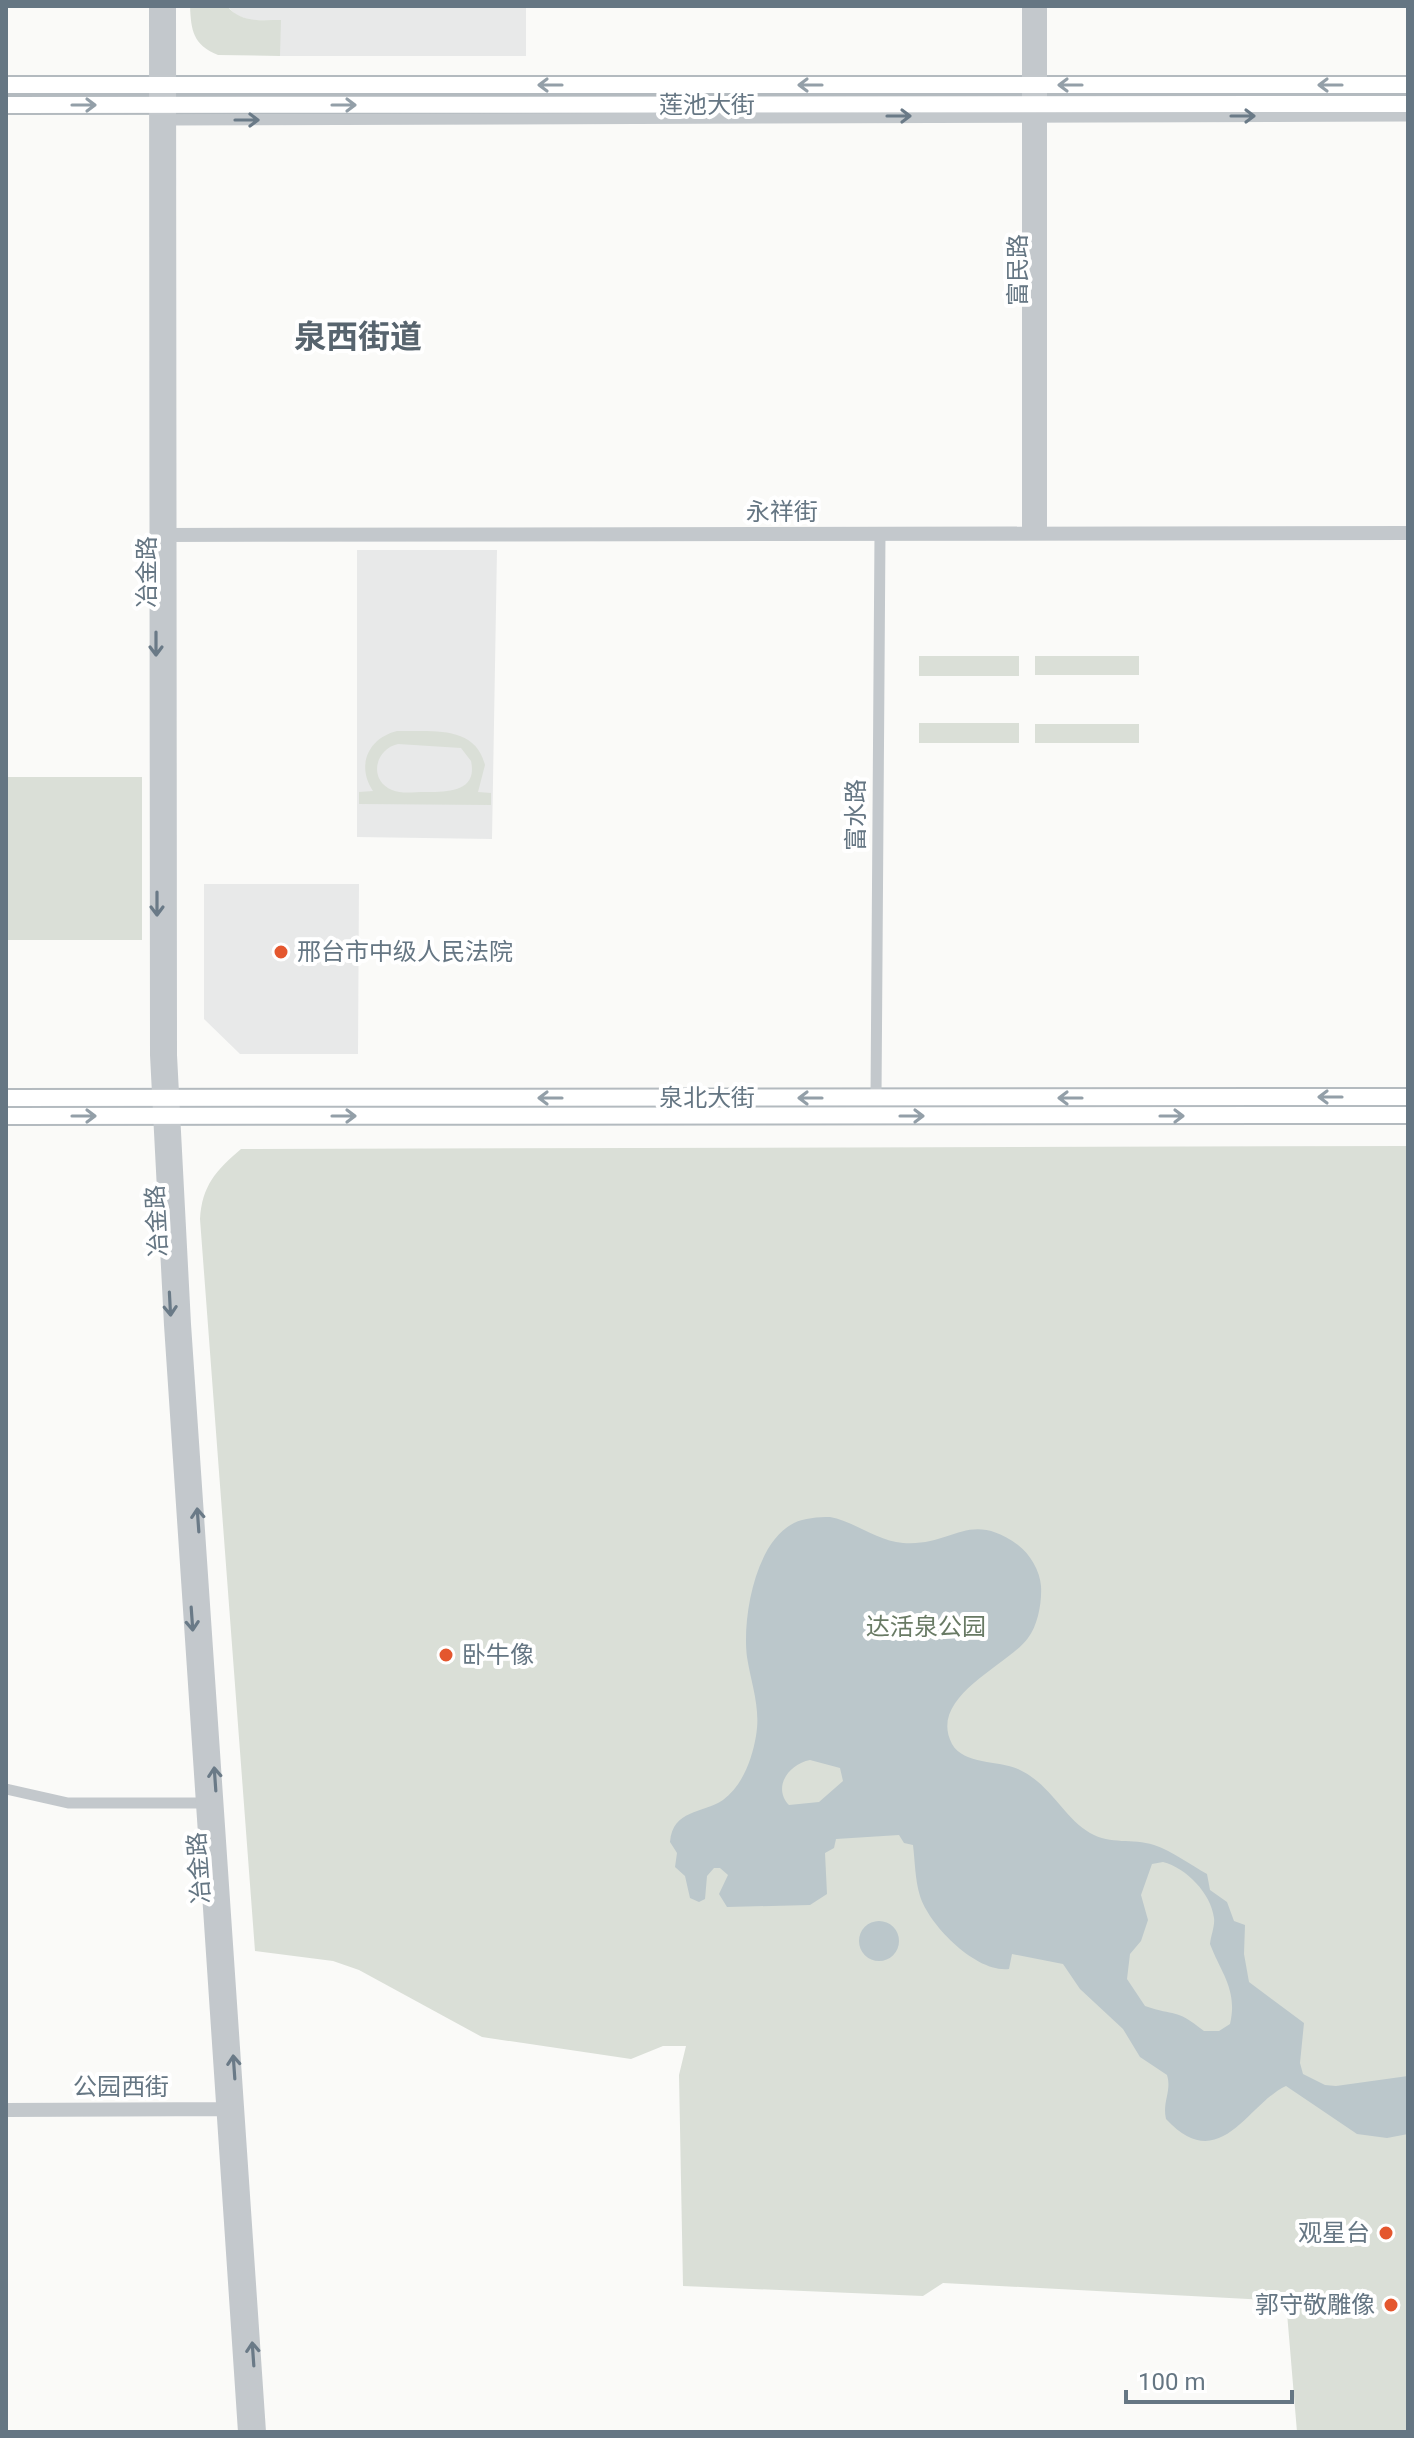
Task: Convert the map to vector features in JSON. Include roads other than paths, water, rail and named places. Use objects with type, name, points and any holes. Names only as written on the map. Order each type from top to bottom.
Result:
[{"type":"main road","name":"莲池大街","points":[[6,85],[1408,85]]},
{"type":"main road","name":"莲池大街","points":[[6,105],[165,110],[1034,110],[1408,104]]},
{"type":"main road","name":"泉北大街","points":[[6,1098],[1408,1097]]},
{"type":"main road","name":"泉北大街","points":[[6,1116],[1408,1115]]},
{"type":"street","name":"冶金路","points":[[156,6],[165,110],[162,535],[166,1098],[204,1803],[259,2432]]},
{"type":"street","name":"冶金路","points":[[163,85],[169,6]]},
{"type":"street","name":"富民路","points":[[1029,6],[1034,85],[1034,533]]},
{"type":"street","name":"富民路","points":[[1034,85],[1040,6]]},
{"type":"street","points":[[1034,110],[1408,116]]},
{"type":"street","name":"富水路","points":[[876,1098],[880,533]]},
{"type":"street","name":"永祥街","points":[[162,535],[1408,533]]},
{"type":"street","name":"冶金路","points":[[167,1116],[231,2109],[245,2432]]},
{"type":"street","points":[[6,1789],[68,1803],[204,1803]]},
{"type":"street","name":"公园西街","points":[[6,2110],[231,2109]]},
{"type":"place","name":"邢台市中级人民法院","points":[[281,952]]},
{"type":"place","name":"卧牛像","points":[[446,1655]]},
{"type":"place","name":"观星台","points":[[1386,2233]]},
{"type":"place","name":"郭守敬雕像","points":[[1391,2305]]},
{"type":"district","name":"泉西街道","points":[[358,337]]},
{"type":"park label","name":"达活泉公园","points":[[926,1627]]}]
